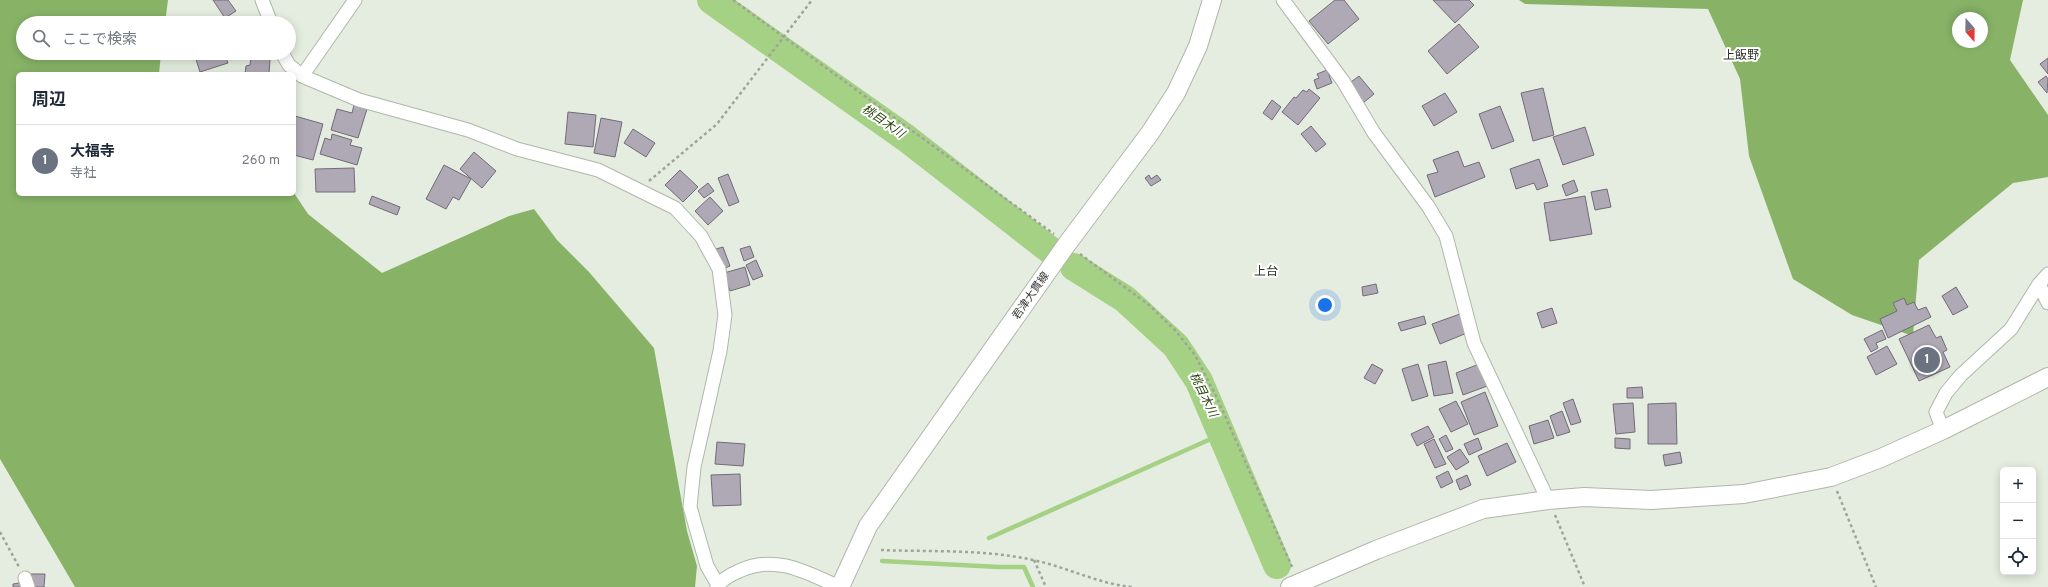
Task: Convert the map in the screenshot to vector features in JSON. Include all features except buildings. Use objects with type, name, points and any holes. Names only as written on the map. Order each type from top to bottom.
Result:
[{"type":"street","points":[[262,0],[268,16]]},
{"type":"street","points":[[302,76],[355,0]]},
{"type":"street","name":"君津大貫線","points":[[839,587],[868,526],[1067,244],[1150,133],[1176,93],[1198,46],[1212,0]]},
{"type":"street","points":[[1283,0],[1343,81],[1374,133],[1428,206],[1446,236],[1474,343],[1548,500]]},
{"type":"street","points":[[287,60],[302,76],[359,100],[468,130],[517,149],[598,170],[675,208],[701,236],[718,269],[725,315],[720,351],[694,467],[690,507],[707,566],[718,586],[734,573],[762,563],[794,567],[839,587]]},
{"type":"street","points":[[1943,430],[1936,412],[1946,393],[1961,375],[2011,329],[2039,284],[2048,274]]},
{"type":"street","points":[[2039,284],[2048,303]]},
{"type":"street","points":[[1290,587],[1376,550],[1483,509],[1548,500],[1584,498],[1650,500],[1744,494],[1832,477],[1882,458],[1943,430],[2048,377]]},
{"type":"path","points":[[639,189],[717,124],[768,60],[812,0]]},
{"type":"path","points":[[1832,477],[1876,587]]},
{"type":"path","points":[[1548,500],[1585,587]]},
{"type":"path","points":[[0,532],[5,544],[27,582]]},
{"type":"path","points":[[880,550],[1004,555],[1034,560],[1115,586],[1133,587]]},
{"type":"path","points":[[1034,560],[1046,587]]},
{"type":"green space","points":[[0,0],[168,0],[166,16],[16,16],[16,60],[160,60],[159,72],[16,72],[16,196],[296,196],[308,214],[382,273],[509,216],[534,209],[557,240],[589,272],[654,348],[687,531],[697,566],[695,587],[75,587],[0,459]]},
{"type":"green space","points":[[1519,0],[2023,0],[2010,60],[2048,115],[2048,177],[2013,183],[1919,260],[1913,336],[1852,315],[1793,279],[1749,156],[1740,79],[1708,9],[1525,4]]},
{"type":"waterway","name":"桃目木川","points":[[711,0],[906,138],[1050,250]]},
{"type":"waterway","name":"桃目木川","points":[[1074,267],[1125,299],[1176,346],[1199,381],[1277,565]]},
{"type":"waterway","points":[[989,538],[1222,434]]},
{"type":"waterway","points":[[882,561],[1024,567],[1033,587]]},
{"type":"place","name":"大福寺","points":[[1927,360]]},
{"type":"district","name":"上飯野","points":[[1741,56]]},
{"type":"district","name":"上台","points":[[1266,272]]}]
